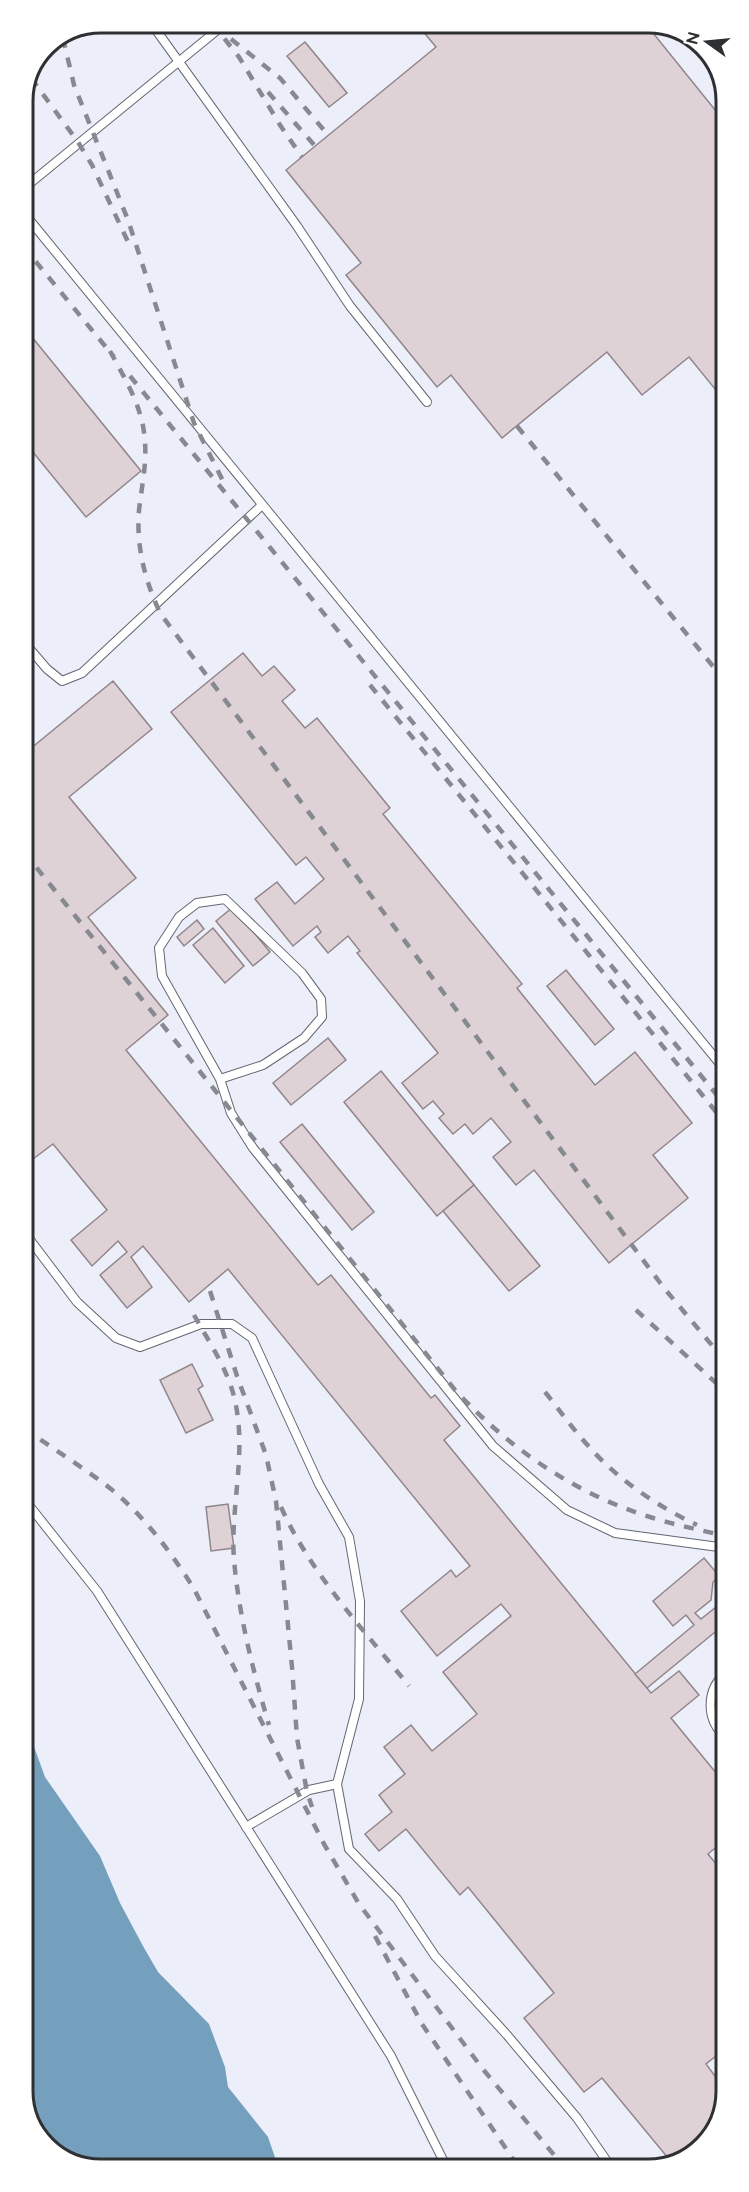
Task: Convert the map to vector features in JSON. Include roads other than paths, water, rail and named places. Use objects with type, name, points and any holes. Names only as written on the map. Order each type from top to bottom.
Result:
[{"type":"lane","points":[[159,33],[297,226],[350,306],[427,402]]},
{"type":"lane","points":[[33,181],[212,33]]},
{"type":"lane","points":[[33,224],[716,1059]]},
{"type":"lane","points":[[33,653],[46,669],[62,681],[82,673],[262,505]]},
{"type":"lane","points":[[220,1079],[263,1065],[304,1038],[322,1017],[321,999],[302,972],[225,899],[197,903],[178,916],[159,948],[162,976],[220,1079],[231,1113],[253,1148],[493,1446],[567,1510],[615,1533],[716,1547]]},
{"type":"lane","points":[[33,1244],[77,1302],[116,1338],[140,1347],[201,1324],[232,1324],[252,1338],[320,1484],[349,1537],[360,1601],[359,1699],[337,1784],[349,1848],[397,1899],[435,1956],[507,2035],[577,2118],[605,2159]]},
{"type":"lane","points":[[33,1510],[97,1591],[391,2056],[442,2159]]},
{"type":"lane","points":[[716,1686],[710,1703],[712,1718],[716,1726]]},
{"type":"lane","points":[[246,1827],[309,1790],[337,1784]]},
{"type":"water","points":[[33,1744],[45,1777],[100,1856],[120,1903],[158,1972],[209,2024],[225,2067],[228,2087],[268,2137],[276,2159],[97,2159],[84,2157],[67,2150],[53,2139],[40,2121],[35,2108],[33,2091]]},
{"type":"railway","points":[[220,33],[239,57],[302,157]]},
{"type":"railway","points":[[231,39],[280,78],[328,135]]},
{"type":"railway","points":[[64,44],[74,85],[128,220],[194,423],[223,481]]},
{"type":"railway","points":[[35,84],[92,165],[129,244]]},
{"type":"railway","points":[[268,92],[315,146]]},
{"type":"railway","points":[[33,258],[114,357]]},
{"type":"railway","points":[[110,351],[131,390],[142,421],[145,452],[138,524],[140,550],[146,576],[160,613],[664,1288],[716,1350]]},
{"type":"railway","points":[[130,376],[716,1094]]},
{"type":"railway","points":[[517,426],[716,670]]},
{"type":"railway","points":[[370,685],[716,1112]]},
{"type":"railway","points":[[33,863],[455,1390],[476,1411],[520,1449],[569,1482],[622,1507],[650,1517],[716,1534]]},
{"type":"railway","points":[[210,1291],[237,1376],[266,1455],[276,1501],[297,1738],[312,1807]]},
{"type":"railway","points":[[636,1310],[716,1383]]},
{"type":"railway","points":[[194,1315],[223,1368],[235,1401],[239,1461],[234,1520],[234,1560],[247,1643],[269,1725]]},
{"type":"railway","points":[[545,1392],[586,1443],[615,1472],[654,1502],[697,1525]]},
{"type":"railway","points":[[33,1434],[123,1499],[166,1547],[193,1587],[324,1844],[359,1904],[482,2068],[557,2159]]},
{"type":"railway","points":[[281,1507],[293,1532],[323,1578],[409,1686]]},
{"type":"railway","points":[[375,1936],[422,2024],[513,2159]]}]
